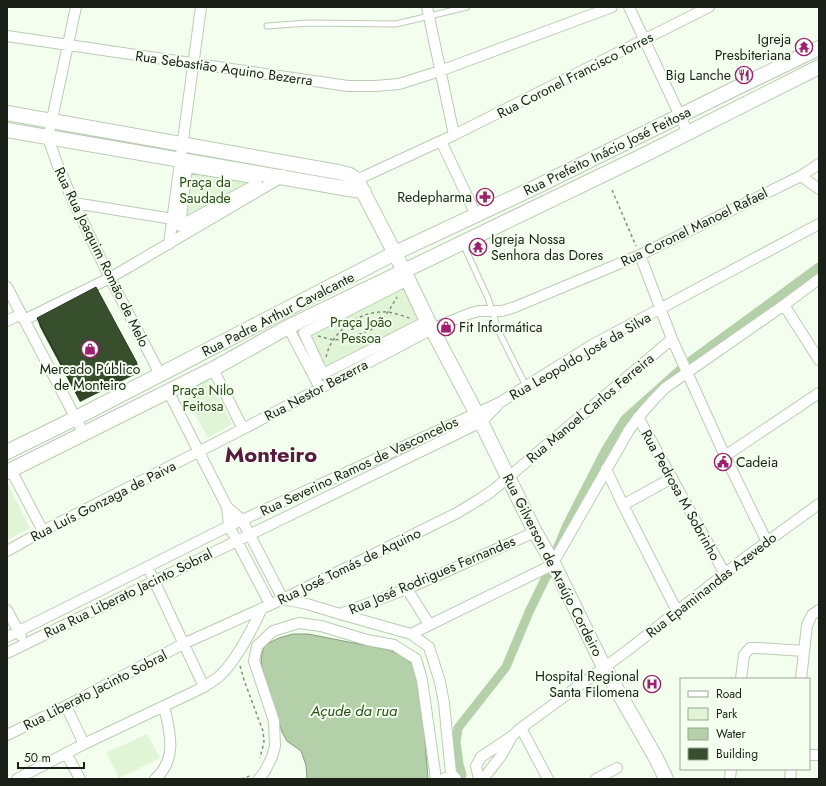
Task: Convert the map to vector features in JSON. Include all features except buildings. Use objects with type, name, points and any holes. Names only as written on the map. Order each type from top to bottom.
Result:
[{"type":"main road","name":"Rua Prefeito Inácio José Feitosa","points":[[395,253],[540,185],[819,48]]},
{"type":"main road","points":[[781,66],[788,82]]},
{"type":"main road","name":"Rua Prefeito Inácio José Feitosa","points":[[405,276],[463,244],[548,201],[644,155],[819,67]]},
{"type":"main road","points":[[732,90],[741,106]]},
{"type":"main road","points":[[7,113],[338,172],[350,176],[356,187]]},
{"type":"main road","points":[[7,130],[282,177],[356,187]]},
{"type":"main road","points":[[635,138],[644,155]]},
{"type":"main road","points":[[588,161],[597,178]]},
{"type":"main road","points":[[540,185],[548,201]]},
{"type":"main road","name":"Rua Gilverson de Araújo Cordeiro","points":[[356,187],[395,253],[429,325],[479,417],[535,532],[553,563],[604,667],[656,758],[666,779]]},
{"type":"main road","name":"Rua Padre Arthur Cavalcante","points":[[7,452],[76,418],[395,253]]},
{"type":"main road","name":"Rua Padre Arthur Cavalcante","points":[[9,471],[213,369],[288,327],[405,276]]},
{"type":"street","points":[[48,138],[76,7]]},
{"type":"street","points":[[169,244],[201,7]]},
{"type":"street","name":"Rua Sebastião Aquino Bezerra","points":[[7,36],[348,86],[376,86],[399,84],[440,71],[612,7]]},
{"type":"street","points":[[629,7],[688,133]]},
{"type":"street","name":"Rua Coronel Francisco Torres","points":[[356,187],[441,141],[709,7]]},
{"type":"street","points":[[428,11],[454,135]]},
{"type":"street","name":"Rua Rua Joaquim Romão de Melo","points":[[48,138],[74,203],[110,278],[160,374]]},
{"type":"street","points":[[441,141],[476,215]]},
{"type":"street","points":[[7,322],[22,317],[110,278],[282,177],[285,163]]},
{"type":"street","name":"Rua Coronel Manoel Rafael","points":[[429,325],[479,310],[502,311],[515,308],[640,255],[801,176],[819,164]]},
{"type":"street","points":[[187,167],[254,178],[257,184],[194,218],[180,226],[187,167]]},
{"type":"street","points":[[801,176],[819,189]]},
{"type":"street","points":[[74,203],[172,219]]},
{"type":"street","name":"Rua Leopoldo José da Silva","points":[[479,417],[592,345],[819,224]]},
{"type":"street","points":[[640,255],[672,339],[687,373],[767,542]]},
{"type":"street","points":[[405,276],[304,333],[324,374],[429,325]]},
{"type":"street","points":[[411,634],[544,569],[553,563],[638,416],[666,388],[819,279]]},
{"type":"street","points":[[7,286],[84,434]]},
{"type":"street","points":[[784,305],[819,360]]},
{"type":"street","name":"Rua Nestor Bezerra","points":[[199,452],[320,388],[429,325]]},
{"type":"street","points":[[288,327],[320,388]]},
{"type":"street","name":"Rua Manoel Carlos Ferreira","points":[[509,477],[672,339]]},
{"type":"street","points":[[213,369],[243,429]]},
{"type":"street","points":[[17,779],[84,744],[204,686],[218,677],[232,661],[266,606],[229,526],[227,507],[168,391]]},
{"type":"street","points":[[725,456],[819,393]]},
{"type":"street","name":"Rua Pedrosa M Sobrinho","points":[[638,416],[725,574]]},
{"type":"street","name":"Rua Severino Ramos de Vasconcelos","points":[[242,520],[303,492],[479,417]]},
{"type":"street","name":"Rua Severino Ramos de Vasconcelos","points":[[250,534],[479,417]]},
{"type":"street","name":"Rua Luís Gonzaga de Paiva","points":[[7,551],[43,531],[199,452]]},
{"type":"street","points":[[606,469],[677,611]]},
{"type":"street","points":[[9,471],[43,531]]},
{"type":"street","name":"Rua José Tomás de Aquino","points":[[184,644],[283,599],[457,513],[480,499],[509,477]]},
{"type":"street","points":[[623,504],[672,478]]},
{"type":"street","points":[[303,492],[309,505]]},
{"type":"street","name":"Rua Epaminandas Azevedo","points":[[511,737],[819,504]]},
{"type":"street","points":[[227,507],[242,520],[283,599]]},
{"type":"street","points":[[7,637],[242,520]]},
{"type":"street","name":"Rua José Rodrigues Fernandes","points":[[283,599],[340,614],[407,589],[535,532]]},
{"type":"street","name":"Rua Rua Liberato Jacinto Sobral","points":[[7,652],[250,534]]},
{"type":"street","points":[[148,567],[204,686]]},
{"type":"street","points":[[407,589],[429,624]]},
{"type":"street","points":[[7,610],[25,643]]},
{"type":"street","points":[[801,678],[809,620],[812,615],[819,610]]},
{"type":"street","points":[[340,614],[411,634],[429,646],[440,682],[444,702],[451,773],[456,779]]},
{"type":"street","points":[[259,779],[272,757],[275,746],[274,721],[254,661],[257,646],[273,631],[299,623],[321,626],[367,640],[394,645],[416,659],[422,680],[442,779]]},
{"type":"street","name":"Rua Liberato Jacinto Sobral","points":[[7,735],[184,644]]},
{"type":"street","points":[[741,678],[743,660],[746,652],[750,648],[804,651]]},
{"type":"street","points":[[66,706],[84,744]]},
{"type":"street","points":[[155,779],[166,766],[170,755],[170,733],[164,706]]},
{"type":"street","points":[[521,728],[548,779]]},
{"type":"street","points":[[478,779],[476,766],[480,760],[511,737]]},
{"type":"street","points":[[483,779],[501,756],[511,737]]},
{"type":"street","points":[[66,753],[80,779]]},
{"type":"street","points":[[596,779],[616,768]]},
{"type":"lane","points":[[267,26],[308,23],[396,24],[428,11],[467,7]]},
{"type":"lane","points":[[463,244],[493,310],[500,332],[526,386]]},
{"type":"path","points":[[612,190],[640,255]]},
{"type":"path","points":[[304,333],[334,340],[350,338],[377,327],[387,313],[405,276]]},
{"type":"path","points":[[324,374],[328,350],[334,340],[341,330],[360,317],[382,312],[429,325]]},
{"type":"green space","name":"Praça da Saudade","points":[[187,167],[254,178],[257,184],[180,226]]},
{"type":"green space","name":"Praça João Pessoa","points":[[403,276],[428,328],[322,382],[293,331]]},
{"type":"green space","name":"Praça Nilo Feitosa","points":[[209,379],[232,424],[208,438],[182,391]]},
{"type":"green space","points":[[7,482],[30,528],[7,540]]},
{"type":"green space","points":[[147,734],[160,758],[119,778],[106,753]]},
{"type":"water","name":"Açude da rua","points":[[293,634],[308,634],[389,650],[403,656],[414,666],[423,716],[428,779],[307,779],[306,765],[301,751],[287,741],[282,732],[262,668],[261,657],[265,645],[279,638]]},
{"type":"waterway","points":[[688,363],[819,267]]},
{"type":"waterway","points":[[557,549],[567,525],[605,451],[625,419],[682,368]]},
{"type":"waterway","points":[[462,775],[456,742],[458,728],[506,667],[529,612],[548,573]]},
{"type":"place","name":"Igreja Presbiteriana","points":[[804,47]]},
{"type":"place","name":"Big Lanche","points":[[744,75]]},
{"type":"place","name":"Redepharma","points":[[485,197]]},
{"type":"place","name":"Igreja Nossa Senhora das Dores","points":[[478,247]]},
{"type":"place","name":"Fit Informática","points":[[446,327]]},
{"type":"place","name":"Mercado Público de Monteiro","points":[[90,349]]},
{"type":"place","name":"Cadeia","points":[[723,462]]},
{"type":"place","name":"Hospital Regional Santa Filomena","points":[[652,684]]},
{"type":"district","name":"Monteiro","points":[[271,454]]}]
